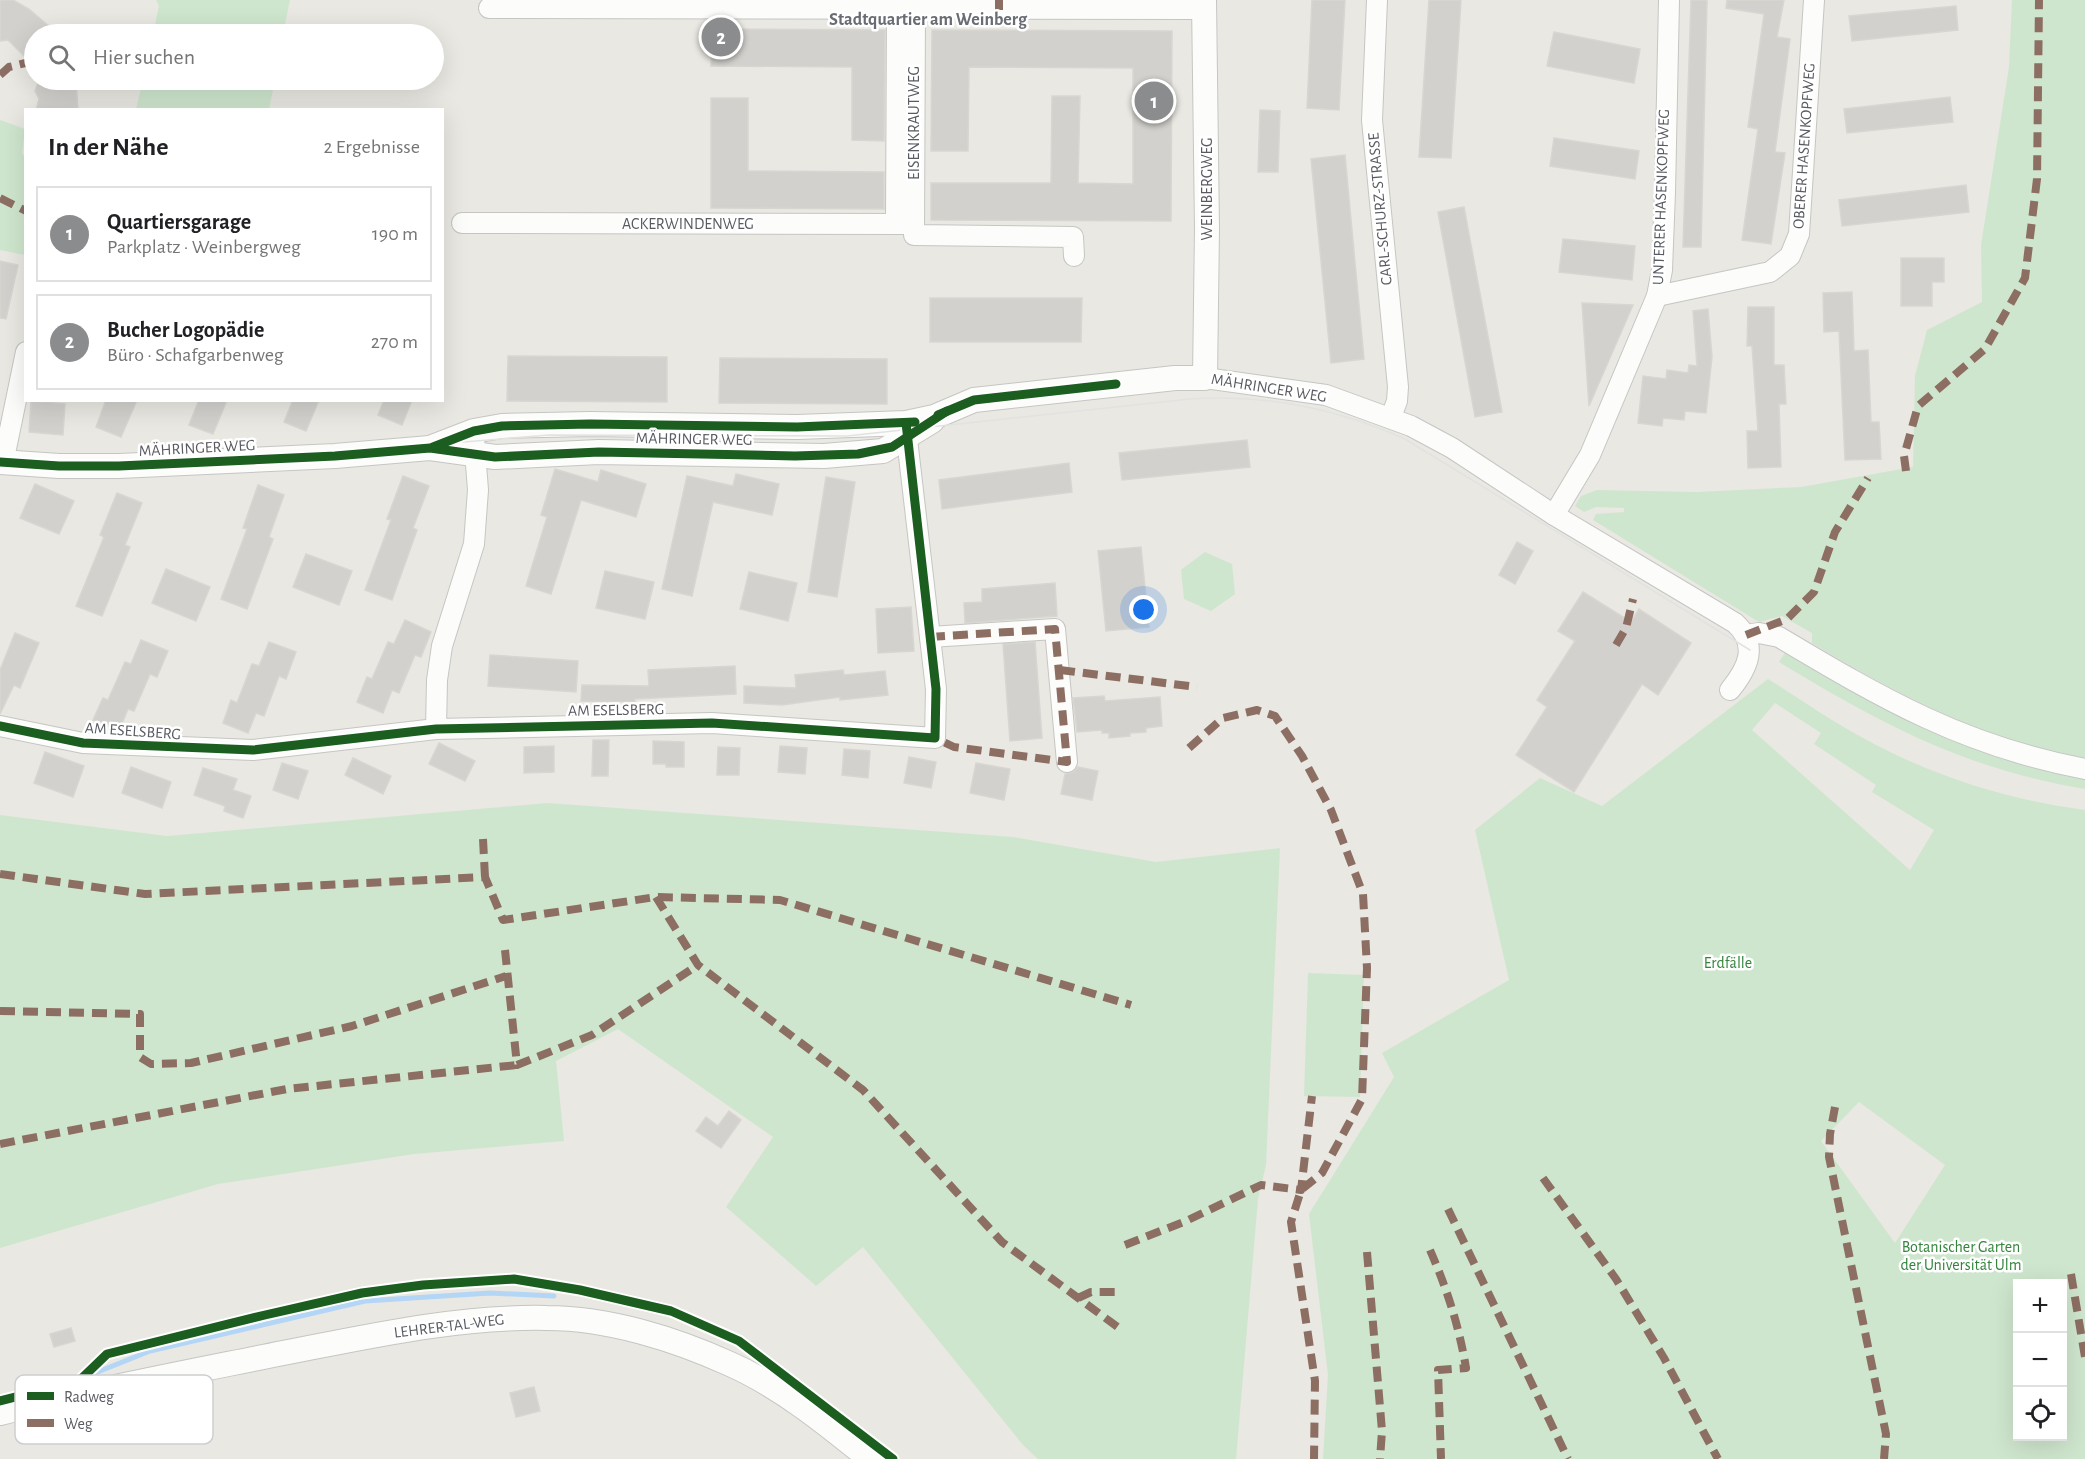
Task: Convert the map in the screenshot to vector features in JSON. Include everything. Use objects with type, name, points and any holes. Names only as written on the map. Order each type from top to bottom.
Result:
[{"type":"street","name":"CARL-SCHURZ-STRASSE","points":[[1377,0],[1372,120],[1398,387],[1397,401],[1390,417]]},
{"type":"street","name":"UNTERER HASENKOPFWEG","points":[[1554,515],[1590,455],[1657,296],[1662,270],[1669,0]]},
{"type":"street","name":"OBERER HASENKOPFWEG","points":[[1657,296],[1770,272],[1790,256],[1799,234],[1814,0]]},
{"type":"street","points":[[489,8],[1204,5]]},
{"type":"street","name":"WEINBERGWEG","points":[[1204,5],[1207,218],[1205,378]]},
{"type":"street","name":"EISENKRAUTWEG","points":[[897,7],[908,228]]},
{"type":"street","name":"ACKERWINDENWEG","points":[[462,223],[908,228],[1073,237],[1074,256]]},
{"type":"street","name":"MÄHRINGER WEG","points":[[24,361],[2,462],[119,466],[335,456],[430,448],[474,455],[599,452],[824,456],[873,453],[892,447],[906,431],[925,420],[981,399],[1175,378],[1205,378],[1310,392],[1349,402],[1390,417],[1452,448],[1554,515],[1729,619],[1746,635]]},
{"type":"street","name":"MÄHRINGER WEG","points":[[430,448],[474,431],[502,426],[558,424],[797,427],[906,431]]},
{"type":"street","points":[[436,729],[437,680],[442,646],[474,544],[478,490],[474,431]]},
{"type":"street","name":"AM ESELSBERG","points":[[0,726],[83,743],[164,749],[253,750],[436,729],[716,723],[935,738],[936,688],[906,431]]},
{"type":"street","points":[[930,637],[1055,629],[1067,762]]},
{"type":"street","points":[[1730,690],[1749,659],[1749,643],[1746,635],[1759,633],[1779,637],[1898,706],[1960,735],[2020,755],[2085,769]]},
{"type":"street","name":"LEHRER-TAL-WEG","points":[[173,1375],[421,1328],[504,1319],[549,1317],[631,1330],[730,1364],[778,1392],[836,1432],[870,1459]]},
{"type":"street","name":"LEHRER-TAL-WEG","points":[[0,1413],[15,1410]]},
{"type":"green space","points":[[156,0],[290,0],[285,24],[155,24],[159,6]]},
{"type":"green space","points":[[2012,0],[2085,0],[2085,758],[2011,740],[1943,714],[1910,698],[1812,643],[1812,633],[1782,616],[1759,622],[1593,520],[1596,514],[1624,512],[1624,508],[1596,507],[1584,512],[1575,506],[1581,496],[1597,490],[1697,492],[1801,487],[1913,467],[1915,376],[1927,330],[1982,302],[1981,245],[2009,67]]},
{"type":"green space","points":[[141,90],[273,90],[269,108],[136,108]]},
{"type":"green space","points":[[0,120],[24,129],[22,153],[24,156],[24,255],[0,250]]},
{"type":"green space","points":[[1205,552],[1232,564],[1235,594],[1211,611],[1184,599],[1181,570]]},
{"type":"green space","points":[[1786,651],[1857,693],[1930,730],[2005,759],[2085,778],[2085,789],[2000,769],[1925,741],[1889,724],[1779,662]]},
{"type":"green space","points":[[1768,679],[1852,732],[1917,764],[2000,793],[2085,810],[2085,1459],[1323,1459],[1328,1375],[1309,1214],[1394,1077],[1382,1053],[1509,980],[1475,830],[1540,778],[1602,806]],"holes":[[[1775,703],[1821,733],[1814,744],[1876,785],[1872,792],[1934,830],[1910,870],[1752,730]],[[1859,1102],[1945,1165],[1895,1243],[1821,1141]]]},
{"type":"green space","points":[[548,803],[1013,837],[1156,862],[1280,848],[1266,1165],[1258,1199],[1236,1459],[1038,1459],[1023,1445],[863,1247],[816,1286],[726,1207],[773,1137],[618,1029],[556,1061],[564,1141],[414,1154],[218,1184],[0,1248],[0,815],[167,836]]},
{"type":"green space","points":[[1308,973],[1364,975],[1360,1097],[1304,1096]]},
{"type":"building","points":[[0,0],[13,0],[29,9],[46,24],[24,24],[24,56],[8,40],[0,41]]},
{"type":"building","points":[[1312,0],[1345,0],[1339,110],[1307,108]]},
{"type":"building","points":[[1429,0],[1461,0],[1451,158],[1419,157]]},
{"type":"building","points":[[1691,0],[1707,0],[1701,247],[1683,247]]},
{"type":"building","points":[[1727,0],[1784,0],[1777,37],[1790,39],[1775,152],[1785,153],[1771,244],[1742,240],[1758,129],[1748,127],[1764,14],[1726,8]]},
{"type":"building","points":[[1956,6],[1958,30],[1852,41],[1849,16]]},
{"type":"building","points":[[712,29],[885,30],[884,141],[852,140],[852,67],[711,66]]},
{"type":"building","points":[[932,30],[1172,31],[1171,221],[931,220],[931,183],[1051,183],[1052,96],[1080,96],[1078,183],[1133,184],[1133,68],[969,67],[968,151],[931,151]]},
{"type":"building","points":[[1554,32],[1640,49],[1634,83],[1547,66]]},
{"type":"building","points":[[77,90],[78,108],[37,108],[39,99],[35,91]]},
{"type":"building","points":[[1950,97],[1953,122],[1847,133],[1844,109]]},
{"type":"building","points":[[711,98],[748,98],[748,171],[884,172],[884,209],[711,208]]},
{"type":"building","points":[[1260,110],[1280,111],[1278,172],[1258,172]]},
{"type":"building","points":[[1554,138],[1639,151],[1635,179],[1550,166]]},
{"type":"building","points":[[1345,155],[1364,359],[1331,363],[1311,159]]},
{"type":"building","points":[[1966,185],[1969,212],[1842,226],[1839,200]]},
{"type":"building","points":[[1464,207],[1502,412],[1475,417],[1438,212]]},
{"type":"building","points":[[1563,239],[1635,246],[1632,280],[1559,272]]},
{"type":"building","points":[[1901,258],[1944,258],[1944,282],[1932,282],[1932,306],[1901,306]]},
{"type":"building","points":[[0,261],[18,265],[6,319],[0,318]]},
{"type":"building","points":[[1852,292],[1854,351],[1868,350],[1871,422],[1879,422],[1881,459],[1845,460],[1839,331],[1824,332],[1823,293]]},
{"type":"building","points":[[930,298],[1082,298],[1081,342],[930,342]]},
{"type":"building","points":[[1582,303],[1633,305],[1589,406]]},
{"type":"building","points":[[1748,307],[1774,307],[1774,365],[1784,365],[1786,404],[1779,404],[1781,467],[1748,468],[1747,431],[1758,431],[1752,346],[1747,346]]},
{"type":"building","points":[[1708,309],[1712,357],[1706,413],[1685,411],[1684,420],[1663,418],[1662,426],[1638,423],[1643,376],[1666,379],[1667,370],[1688,373],[1689,365],[1697,366],[1693,311]]},
{"type":"building","points":[[508,356],[667,357],[667,402],[507,401]]},
{"type":"building","points":[[720,358],[887,359],[887,404],[719,403]]},
{"type":"building","points":[[31,402],[65,404],[63,435],[29,432]]},
{"type":"building","points":[[105,402],[136,402],[121,437],[96,427]]},
{"type":"building","points":[[198,402],[226,402],[213,434],[189,425]]},
{"type":"building","points":[[292,402],[318,402],[306,431],[284,422]]},
{"type":"building","points":[[383,402],[411,402],[402,425],[378,415]]},
{"type":"building","points":[[1247,440],[1250,467],[1122,480],[1119,453]]},
{"type":"building","points":[[1069,463],[1072,492],[942,509],[939,480]]},
{"type":"building","points":[[555,469],[598,482],[601,470],[646,484],[636,517],[581,500],[551,594],[526,586],[547,517],[541,515]]},
{"type":"building","points":[[736,474],[779,484],[772,515],[713,502],[692,596],[662,589],[687,476],[733,486]]},
{"type":"building","points":[[403,476],[429,486],[413,528],[417,530],[392,600],[365,590],[391,520],[387,519]]},
{"type":"building","points":[[826,477],[855,482],[837,597],[808,592]]},
{"type":"building","points":[[35,484],[74,501],[59,534],[20,518]]},
{"type":"building","points":[[258,485],[284,495],[269,537],[273,539],[247,609],[221,599],[247,529],[243,528]]},
{"type":"building","points":[[117,493],[142,503],[125,545],[130,547],[102,616],[76,606],[104,537],[100,535]]},
{"type":"building","points":[[1517,542],[1533,551],[1515,584],[1499,575]]},
{"type":"building","points":[[1141,547],[1149,627],[1106,631],[1098,551]]},
{"type":"building","points":[[306,554],[352,571],[339,605],[293,587]]},
{"type":"building","points":[[166,569],[210,587],[196,621],[152,603]]},
{"type":"building","points":[[605,571],[654,582],[645,619],[596,608]]},
{"type":"building","points":[[749,572],[797,583],[788,621],[740,609]]},
{"type":"building","points":[[1055,583],[1057,616],[965,623],[964,603],[982,602],[982,589]]},
{"type":"building","points":[[1583,592],[1631,622],[1639,609],[1691,643],[1658,695],[1642,684],[1574,792],[1516,755],[1547,707],[1537,700],[1575,641],[1558,631]]},
{"type":"building","points":[[911,607],[914,651],[878,653],[876,609]]},
{"type":"building","points":[[405,620],[431,632],[421,657],[415,655],[399,693],[392,690],[383,713],[357,702],[367,677],[372,679],[388,642],[394,644]]},
{"type":"building","points":[[15,633],[39,643],[20,688],[14,685],[0,714],[0,670]]},
{"type":"building","points":[[141,640],[168,651],[157,677],[150,674],[134,711],[128,709],[119,731],[93,720],[103,698],[108,700],[125,662],[131,664]]},
{"type":"building","points":[[269,642],[296,652],[286,679],[279,676],[264,716],[256,713],[248,733],[223,723],[231,700],[237,703],[252,664],[259,666]]},
{"type":"building","points":[[1035,642],[1042,738],[1010,741],[1003,644]]},
{"type":"building","points":[[490,655],[578,661],[576,692],[488,686]]},
{"type":"building","points":[[735,666],[736,694],[635,699],[635,702],[581,701],[582,685],[649,686],[648,670]]},
{"type":"building","points":[[843,670],[844,675],[885,671],[888,695],[840,700],[840,697],[782,705],[744,703],[744,686],[796,688],[795,675]]},
{"type":"building","points":[[1104,696],[1105,701],[1160,697],[1162,726],[1146,728],[1146,732],[1130,733],[1130,736],[1109,738],[1109,733],[1102,733],[1102,730],[1077,732],[1073,698]]},
{"type":"building","points":[[593,740],[609,740],[608,776],[592,776]]},
{"type":"building","points":[[653,741],[684,742],[684,767],[653,764]]},
{"type":"building","points":[[439,743],[475,761],[465,781],[429,764]]},
{"type":"building","points":[[554,746],[554,772],[524,773],[524,747]]},
{"type":"building","points":[[780,746],[807,748],[805,774],[778,772]]},
{"type":"building","points":[[718,747],[740,748],[739,775],[717,775]]},
{"type":"building","points":[[844,749],[870,751],[868,778],[842,775]]},
{"type":"building","points":[[45,752],[84,766],[73,797],[34,783]]},
{"type":"building","points":[[909,757],[936,762],[931,788],[904,783]]},
{"type":"building","points":[[353,758],[391,776],[383,794],[345,775]]},
{"type":"building","points":[[282,763],[308,771],[298,799],[273,790]]},
{"type":"building","points":[[976,763],[1010,769],[1004,800],[970,793]]},
{"type":"building","points":[[131,767],[171,782],[162,808],[122,793]]},
{"type":"building","points":[[1078,767],[1098,771],[1092,800],[1061,794],[1065,774],[1073,772]]},
{"type":"building","points":[[203,768],[237,779],[233,790],[251,796],[243,818],[224,811],[225,806],[194,795]]},
{"type":"building","points":[[729,1111],[741,1120],[721,1148],[696,1131],[706,1117],[718,1126]]},
{"type":"building","points":[[71,1328],[75,1341],[54,1347],[50,1334]]},
{"type":"building","points":[[534,1387],[540,1411],[516,1417],[510,1393]]},
{"type":"waterway","points":[[95,1373],[150,1351],[365,1301],[490,1293],[554,1296]]},
{"type":"tram line","points":[[0,458],[58,462],[147,461],[364,450],[549,435],[847,436],[1190,399],[1273,401],[1327,411],[1405,439],[1750,650]]},
{"type":"marked path","points":[[999,0],[999,10]]},
{"type":"marked path","points":[[1906,471],[1904,456],[1918,406],[1985,349],[2025,278],[2037,179],[2039,0]]},
{"type":"marked path","points":[[0,75],[9,67],[24,63]]},
{"type":"marked path","points":[[0,198],[24,210]]},
{"type":"marked path","points":[[1746,635],[1787,619],[1814,592],[1835,532],[1868,478]]},
{"type":"marked path","points":[[1616,645],[1626,628],[1633,599]]},
{"type":"marked path","points":[[930,637],[1055,629],[1067,762],[954,747],[935,738]]},
{"type":"marked path","points":[[1060,670],[1197,687]]},
{"type":"marked path","points":[[1189,748],[1223,718],[1257,710],[1275,716],[1302,756],[1331,810],[1363,894],[1367,968],[1362,1099],[1322,1173],[1301,1190],[1291,1222],[1315,1381],[1314,1459]]},
{"type":"marked path","points":[[483,839],[485,877]]},
{"type":"marked path","points":[[0,874],[145,894],[485,877],[503,920],[656,897],[780,900],[1131,1005]]},
{"type":"marked path","points":[[656,897],[698,965],[863,1090],[1002,1242],[1119,1328]]},
{"type":"marked path","points":[[505,950],[517,1065],[592,1035],[698,965]]},
{"type":"marked path","points":[[0,1011],[140,1014],[140,1057],[151,1064],[191,1063],[352,1026],[506,976]]},
{"type":"marked path","points":[[0,1144],[287,1089],[517,1065]]},
{"type":"marked path","points":[[1125,1245],[1186,1221],[1261,1185],[1301,1190],[1312,1096]]},
{"type":"marked path","points":[[1835,1107],[1829,1157],[1886,1434],[1884,1459]]},
{"type":"marked path","points":[[1543,1178],[1616,1279],[1664,1358],[1718,1459]]},
{"type":"marked path","points":[[1448,1209],[1568,1459]]},
{"type":"marked path","points":[[1430,1250],[1452,1308],[1466,1368],[1438,1370],[1441,1459]]},
{"type":"marked path","points":[[1367,1252],[1382,1431],[1380,1459]]},
{"type":"marked path","points":[[2071,1274],[2085,1357]]},
{"type":"marked path","points":[[1078,1298],[1091,1292],[1122,1292]]},
{"type":"cycle path","points":[[938,415],[974,400],[1116,384]]},
{"type":"cycle path","points":[[0,462],[59,466],[119,466],[335,456],[430,448],[495,457],[599,452],[795,456],[858,454],[892,447],[947,411]]},
{"type":"cycle path","points":[[433,447],[474,431],[502,426],[590,424],[797,427],[915,422]]},
{"type":"cycle path","points":[[0,726],[83,743],[253,750],[436,729],[712,723],[935,738],[936,689],[906,423]]},
{"type":"cycle path","points":[[85,1375],[107,1354],[362,1293],[423,1285],[514,1279],[580,1290],[671,1311],[739,1341],[893,1459]]},
{"type":"cycle path","points":[[0,1401],[15,1397]]},
{"type":"place","name":"Bucher Logopädie","points":[[721,37]]},
{"type":"place","name":"Quartiersgarage","points":[[1154,101]]},
{"type":"district","name":"Stadtquartier am Weinberg","points":[[928,20]]},
{"type":"park label","name":"Erdfälle","points":[[1728,963]]},
{"type":"park label","name":"Botanischer Garten der Universität Ulm","points":[[1961,1256]]}]
